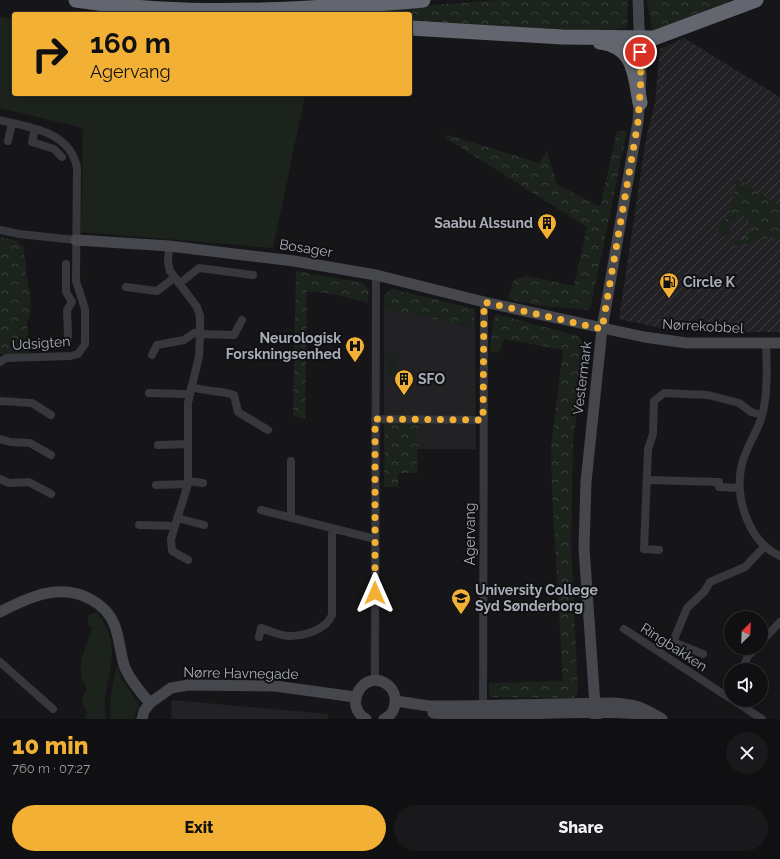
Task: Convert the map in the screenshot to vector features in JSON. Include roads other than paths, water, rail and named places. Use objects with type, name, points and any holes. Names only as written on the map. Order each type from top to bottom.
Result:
[{"type":"highway","points":[[76,0],[124,7],[178,12]]},
{"type":"highway","points":[[140,0],[235,5],[351,0]]},
{"type":"highway","points":[[124,7],[238,11],[320,8],[423,0]]},
{"type":"highway","points":[[412,28],[562,37],[654,38],[756,0]]},
{"type":"highway","points":[[562,37],[605,42],[615,46],[625,53],[633,66],[640,103]]},
{"type":"street","name":"Vestermark","points":[[596,712],[584,548],[586,482],[602,329],[633,153],[640,103],[640,39],[638,0]]},
{"type":"street","name":"Udsigten","points":[[0,120],[35,129],[63,141],[74,154],[77,168],[76,281],[85,309],[85,344],[78,354],[71,356],[26,357],[0,360]]},
{"type":"street","points":[[8,141],[12,123]]},
{"type":"street","points":[[35,129],[32,142],[54,149],[62,157]]},
{"type":"street","name":"Bosager","points":[[0,230],[19,234],[76,240],[168,246],[294,261],[376,276],[602,329]]},
{"type":"street","points":[[168,246],[168,263],[177,281],[197,307],[200,316],[199,356],[190,390],[188,483],[171,539],[172,551],[188,560]]},
{"type":"street","points":[[66,264],[66,292],[72,302],[83,301]]},
{"type":"street","points":[[126,287],[157,291],[199,268],[253,275]]},
{"type":"street","points":[[375,681],[376,276]]},
{"type":"street","name":"Udsigten","points":[[68,336],[67,310],[72,302]]},
{"type":"street","name":"Agervang","points":[[483,713],[484,302]]},
{"type":"street","points":[[152,355],[157,345],[184,340],[194,333],[234,335],[242,320]]},
{"type":"street","name":"Nørrekobbel","points":[[602,329],[687,343],[780,343]]},
{"type":"street","points":[[766,343],[765,397],[762,416],[742,463],[739,488],[748,519],[765,546],[780,556]]},
{"type":"street","points":[[149,393],[190,390],[225,392],[234,395],[238,412],[268,430]]},
{"type":"street","points":[[659,550],[644,549],[648,480],[648,449],[653,434],[654,401],[664,393],[708,394],[739,403],[751,412],[762,416]]},
{"type":"street","points":[[0,401],[32,403],[51,415]]},
{"type":"street","points":[[375,419],[483,420]]},
{"type":"street","points":[[0,439],[10,442],[30,443],[51,456]]},
{"type":"street","points":[[158,445],[188,444]]},
{"type":"street","points":[[291,461],[291,518]]},
{"type":"street","points":[[0,479],[9,483],[29,482],[51,494]]},
{"type":"street","points":[[648,480],[719,482],[719,487],[739,488]]},
{"type":"street","points":[[156,485],[204,483]]},
{"type":"street","points":[[261,510],[375,539]]},
{"type":"street","points":[[139,525],[176,522],[204,525]]},
{"type":"street","points":[[259,637],[261,628],[288,636],[320,629],[330,621],[332,615],[332,528]]},
{"type":"street","points":[[703,654],[673,642],[687,608],[704,592],[710,582],[745,567],[765,546]]},
{"type":"street","points":[[0,612],[29,597],[58,591],[71,592],[86,596],[97,603],[114,622],[125,667],[130,678],[150,703]]},
{"type":"street","points":[[768,635],[780,622]]},
{"type":"street","name":"Ringbakken","points":[[624,629],[724,695]]},
{"type":"street","points":[[0,662],[53,709]]},
{"type":"street","points":[[366,719],[356,709],[355,697],[362,686],[375,681],[387,684],[394,694],[395,704],[392,713],[384,719]]},
{"type":"street","name":"Nørre Havnegade","points":[[142,719],[144,711],[150,703],[171,688],[188,685],[275,686],[355,697]]},
{"type":"street","points":[[395,704],[429,706],[460,713],[483,713],[596,712],[633,704],[645,708],[659,717]]},
{"type":"street","name":"Ringbakken","points":[[743,707],[762,719]]},
{"type":"place","name":"Saabu Alssund","points":[[547,240]]},
{"type":"place","name":"Circle K","points":[[669,299]]},
{"type":"place","name":"Neurologisk Forskningsenhed","points":[[355,363]]},
{"type":"place","name":"SFO","points":[[404,396]]},
{"type":"place","name":"University College Syd Sønderborg","points":[[461,615]]}]
